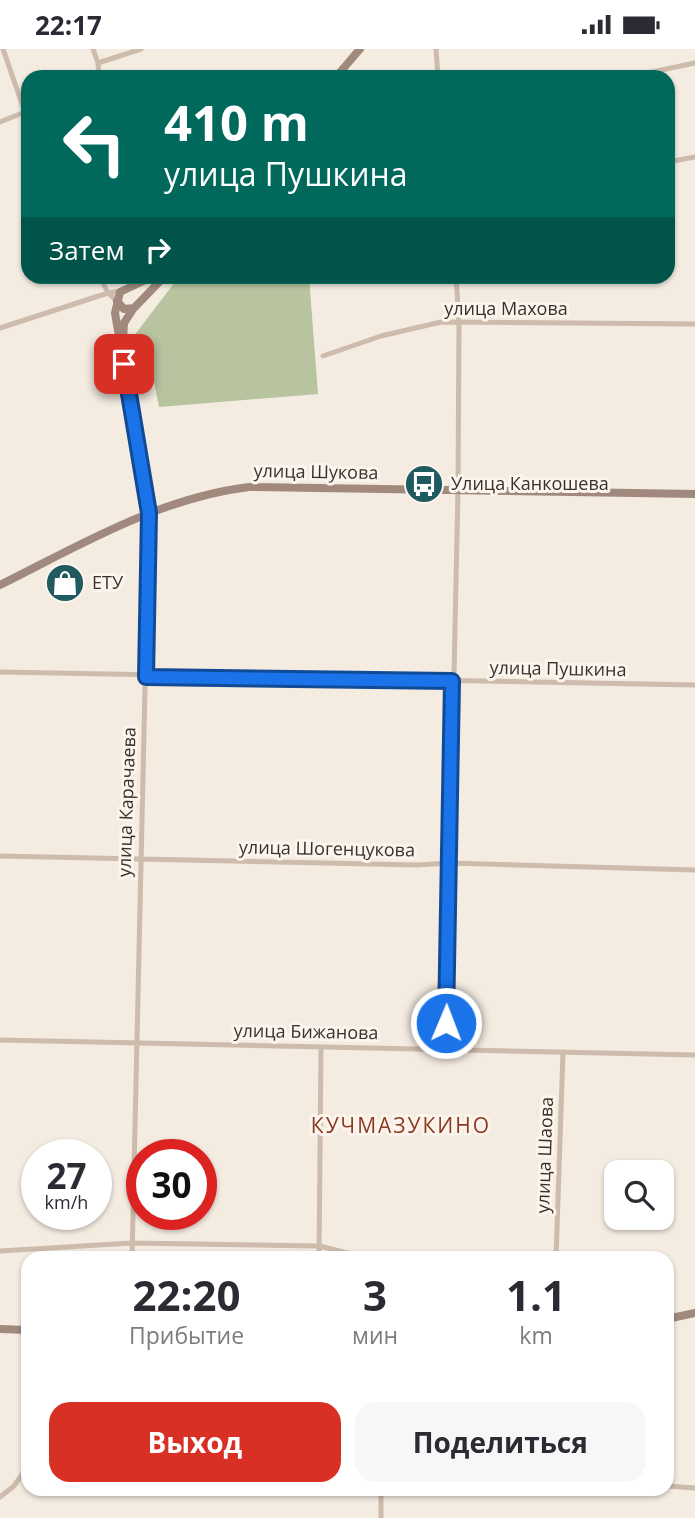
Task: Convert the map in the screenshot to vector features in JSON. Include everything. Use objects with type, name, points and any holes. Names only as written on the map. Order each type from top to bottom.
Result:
[{"type":"main road","points":[[342,70],[360,49]]},
{"type":"main road","points":[[135,307],[124,309],[117,301],[124,290],[137,284]]},
{"type":"main road","points":[[121,349],[124,323],[157,284]]},
{"type":"main road","points":[[124,290],[136,293],[138,300],[135,307]]},
{"type":"main road","name":"улица Карачаева","points":[[117,301],[115,313],[149,513]]},
{"type":"main road","name":"улица Шукова","points":[[0,585],[126,522],[218,490],[249,487],[695,494]]},
{"type":"main road","points":[[674,1318],[695,1313]]},
{"type":"main road","points":[[0,1329],[21,1330]]},
{"type":"street","points":[[3,49],[21,98]]},
{"type":"street","points":[[93,49],[98,70]]},
{"type":"street","points":[[98,63],[141,49]]},
{"type":"street","points":[[436,49],[438,70]]},
{"type":"street","points":[[659,70],[695,62]]},
{"type":"street","points":[[0,122],[21,113]]},
{"type":"street","points":[[675,161],[695,157]]},
{"type":"street","points":[[104,284],[117,301]]},
{"type":"street","points":[[446,1049],[458,489],[459,322],[456,284]]},
{"type":"street","points":[[0,328],[124,290]]},
{"type":"street","name":"улица Махова","points":[[323,356],[381,336],[441,322],[695,324]]},
{"type":"street","name":"улица Карачаева","points":[[132,1251],[149,513]]},
{"type":"street","name":"улица Пушкина","points":[[0,672],[146,677],[695,685]]},
{"type":"street","name":"улица Шогенцукова","points":[[0,856],[695,870]]},
{"type":"street","name":"улица Бижанова","points":[[0,1040],[695,1055]]},
{"type":"street","points":[[320,1251],[321,1047]]},
{"type":"street","name":"улица Шаова","points":[[556,1251],[563,1052]]},
{"type":"street","points":[[0,1251],[132,1243],[320,1246],[339,1251]]},
{"type":"street","points":[[0,1497],[14,1486],[21,1476]]},
{"type":"street","points":[[674,1486],[695,1488]]},
{"type":"street","points":[[381,1496],[381,1518]]},
{"type":"green space","points":[[173,284],[310,284],[318,394],[159,407],[154,382],[138,384],[133,337]]},
{"type":"place","name":"Улица Канкошева","points":[[424,484]]},
{"type":"place","name":"ЕТУ","points":[[65,583]]},
{"type":"district","name":"КУЧМАЗУКИНО","points":[[401,1126]]},
{"type":"route","points":[[124,364],[149,513],[146,677],[452,681],[446,1023]]}]
